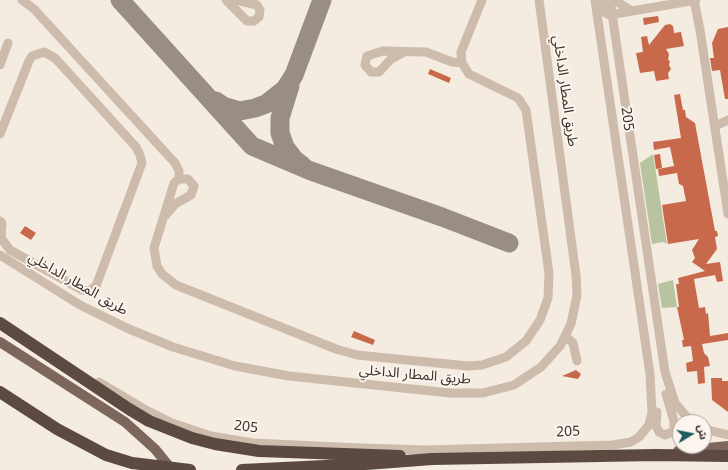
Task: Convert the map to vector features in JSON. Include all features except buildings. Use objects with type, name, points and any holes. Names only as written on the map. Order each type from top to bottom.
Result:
[{"type":"highway","points":[[0,323],[66,368],[149,421],[192,438],[215,444],[265,451],[373,454],[432,459]]},
{"type":"highway","points":[[0,392],[75,440],[106,455],[132,463],[190,470]]},
{"type":"highway","points":[[242,470],[432,459],[656,455],[728,456]]},
{"type":"main road","points":[[2,345],[124,422],[155,450],[172,470]]},
{"type":"main road","points":[[656,455],[728,446]]},
{"type":"street","points":[[22,0],[34,9],[175,163],[179,170],[179,179],[173,187],[165,216],[156,240],[155,257],[162,274],[176,285],[336,349],[357,355],[468,366],[482,365],[506,357],[526,341],[534,330],[545,309],[549,286],[548,260],[527,117],[522,104],[518,98],[470,74],[462,63],[461,52],[482,0]]},
{"type":"street","points":[[226,0],[247,21],[254,21],[259,17],[260,10],[257,5],[236,0]]},
{"type":"street","name":"طريق المطار الداخلي","points":[[0,255],[80,305],[129,330],[173,347],[235,366],[289,376],[450,393],[483,393],[504,389],[528,377],[552,355],[565,336],[576,305],[576,275],[539,0]]},
{"type":"street","name":"205","points":[[66,368],[91,378],[158,416],[211,436],[239,441],[286,445],[426,450],[613,445],[631,442],[643,434],[651,420],[653,405],[650,374],[595,0]]},
{"type":"street","points":[[601,0],[604,12],[607,14],[696,0],[728,214]]},
{"type":"street","name":"205","points":[[610,0],[665,372],[675,403],[684,414]]},
{"type":"street","points":[[614,0],[632,10]]},
{"type":"street","points":[[615,30],[622,19],[632,10]]},
{"type":"street","points":[[0,65],[8,43]]},
{"type":"street","points":[[0,134],[29,61],[32,56],[44,52],[54,58],[136,147],[142,163],[140,172],[96,286],[89,291],[82,290],[10,250],[1,238],[2,223],[0,221]]},
{"type":"street","points":[[404,52],[426,52],[452,62],[462,63]]},
{"type":"street","points":[[714,122],[728,120]]},
{"type":"street","points":[[165,216],[175,204],[191,195],[193,191],[192,182],[184,178],[179,179]]},
{"type":"street","points":[[565,336],[573,343],[577,361]]},
{"type":"street","points":[[650,374],[657,403],[657,430],[665,434],[672,432],[675,425],[666,395],[665,372]]},
{"type":"street","points":[[712,432],[728,435]]},
{"type":"green space","points":[[653,154],[667,244],[663,242],[652,244],[640,163]]},
{"type":"green space","points":[[673,280],[677,307],[662,308],[658,284]]},
{"type":"taxiway","points":[[120,0],[252,146],[311,171],[442,217],[509,243]]},
{"type":"taxiway","points":[[216,101],[223,106],[240,111],[266,104],[285,89],[294,75],[322,0]]},
{"type":"taxiway","points":[[290,86],[280,118],[280,133],[285,147],[294,159],[302,165]]}]
